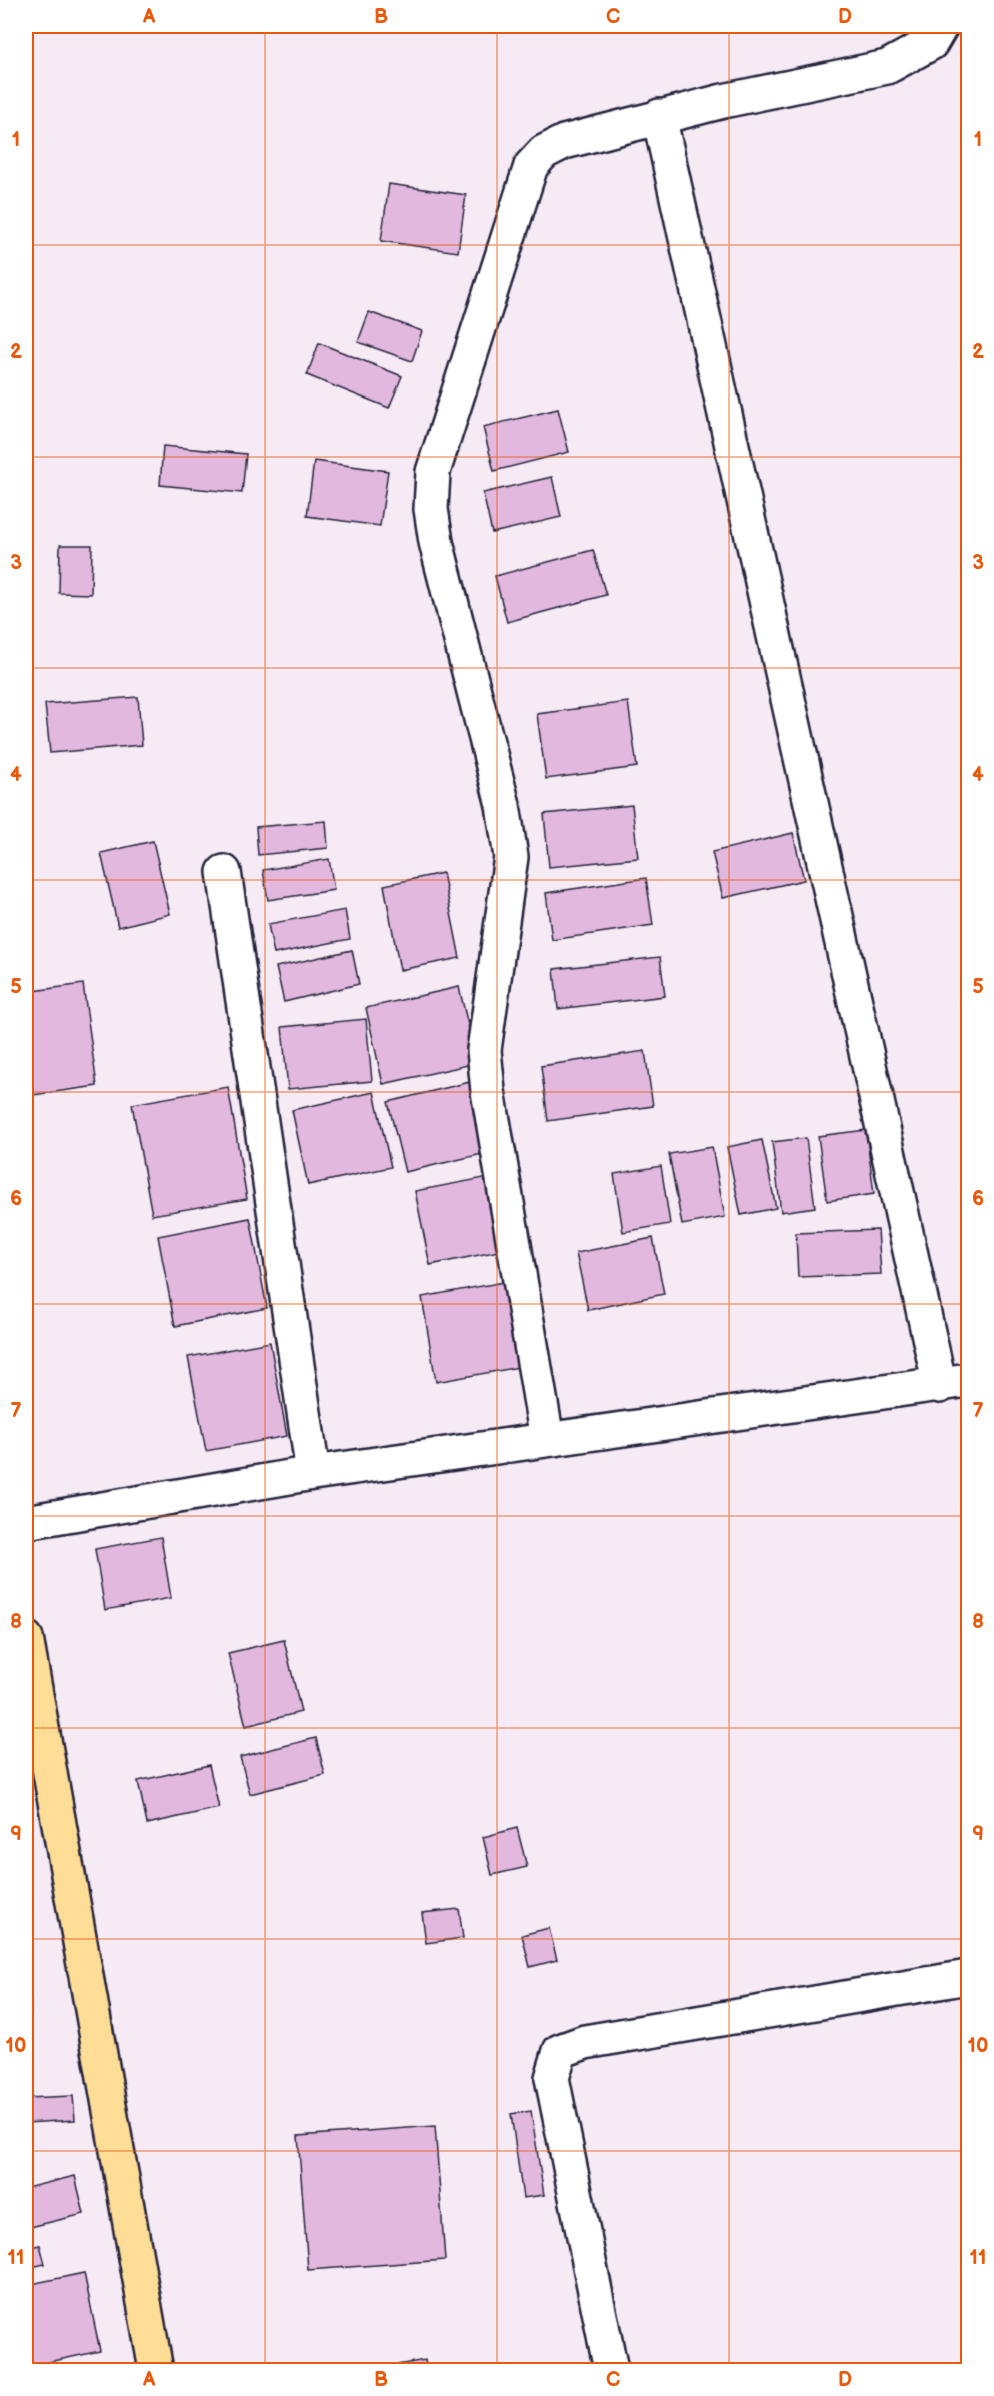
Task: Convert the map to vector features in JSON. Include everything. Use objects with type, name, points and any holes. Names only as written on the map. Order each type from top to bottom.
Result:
[{"type":"main road","points":[[26,1638],[156,2370]]},
{"type":"street","points":[[547,1439],[488,1091],[484,1050],[511,857],[503,805],[436,542],[431,508],[433,472],[531,166],[544,152],[564,142],[659,116],[887,67],[931,43],[941,26]]},
{"type":"street","points":[[26,1522],[313,1473],[954,1383],[659,116]]},
{"type":"street","points":[[224,872],[313,1473]]},
{"type":"street","points":[[610,2370],[552,2078],[560,2051],[585,2042],[969,1977]]},
{"type":"building","points":[[389,184],[466,195],[458,252],[381,241]]},
{"type":"building","points":[[369,312],[422,331],[412,361],[358,342]]},
{"type":"building","points":[[319,343],[402,376],[389,408],[307,375]]},
{"type":"building","points":[[558,409],[569,452],[494,471],[483,427]]},
{"type":"building","points":[[163,446],[246,454],[242,493],[160,485]]},
{"type":"building","points":[[314,461],[388,471],[380,526],[307,516]]},
{"type":"building","points":[[552,477],[561,517],[492,533],[483,493]]},
{"type":"building","points":[[60,545],[92,545],[91,594],[59,593]]},
{"type":"building","points":[[593,550],[606,595],[507,622],[495,576]]},
{"type":"building","points":[[138,697],[142,745],[50,753],[45,704]]},
{"type":"building","points":[[628,702],[637,767],[546,779],[537,714]]},
{"type":"building","points":[[632,805],[638,858],[549,867],[544,814]]},
{"type":"building","points":[[326,821],[328,848],[258,855],[256,827]]},
{"type":"building","points":[[793,833],[804,880],[723,898],[712,852]]},
{"type":"building","points":[[153,841],[170,914],[118,927],[101,853]]},
{"type":"building","points":[[329,859],[334,890],[268,900],[263,870]]},
{"type":"building","points":[[443,873],[460,958],[400,970],[384,885]]},
{"type":"building","points":[[646,878],[653,925],[552,940],[546,893]]},
{"type":"building","points":[[345,910],[350,939],[274,954],[268,924]]},
{"type":"building","points":[[352,950],[359,984],[284,1002],[276,967]]},
{"type":"building","points":[[660,957],[665,996],[558,1009],[554,969]]},
{"type":"building","points":[[83,984],[97,1086],[26,1096],[26,992]]},
{"type":"building","points":[[459,987],[477,1063],[383,1084],[366,1008]]},
{"type":"building","points":[[366,1019],[372,1081],[288,1089],[282,1027]]},
{"type":"building","points":[[645,1051],[653,1106],[548,1121],[541,1066]]},
{"type":"building","points":[[474,1081],[491,1152],[405,1172],[388,1102]]},
{"type":"building","points":[[228,1087],[247,1199],[152,1215],[132,1104]]},
{"type":"building","points":[[374,1092],[391,1167],[308,1185],[292,1110]]},
{"type":"building","points":[[866,1130],[874,1194],[827,1201],[818,1136]]},
{"type":"building","points":[[806,1138],[815,1207],[781,1212],[772,1142]]},
{"type":"building","points":[[762,1140],[776,1208],[741,1215],[727,1147]]},
{"type":"building","points":[[712,1147],[725,1217],[682,1225],[669,1154]]},
{"type":"building","points":[[661,1166],[670,1224],[623,1232],[614,1174]]},
{"type":"building","points":[[489,1177],[504,1250],[430,1265],[415,1191]]},
{"type":"building","points":[[250,1218],[267,1308],[175,1326],[158,1236]]},
{"type":"building","points":[[878,1230],[881,1274],[798,1277],[796,1233]]},
{"type":"building","points":[[653,1238],[664,1294],[588,1310],[576,1253]]},
{"type":"building","points":[[509,1281],[525,1366],[436,1382],[422,1297]]},
{"type":"building","points":[[270,1342],[287,1436],[206,1451],[188,1357]]},
{"type":"building","points":[[161,1537],[171,1598],[105,1610],[95,1549]]},
{"type":"building","points":[[284,1640],[301,1712],[246,1726],[228,1653]]},
{"type":"building","points":[[316,1738],[325,1775],[250,1794],[240,1757]]},
{"type":"building","points":[[209,1765],[219,1808],[147,1824],[138,1781]]},
{"type":"building","points":[[517,1828],[527,1867],[492,1875],[483,1837]]},
{"type":"building","points":[[459,1909],[463,1938],[426,1943],[422,1913]]},
{"type":"building","points":[[549,1928],[557,1960],[530,1967],[522,1935]]},
{"type":"building","points":[[26,1957],[29,1957],[31,2013],[26,2014]]},
{"type":"building","points":[[73,2096],[75,2120],[26,2123],[26,2098]]},
{"type":"building","points":[[531,2111],[544,2195],[523,2198],[511,2114]]},
{"type":"building","points":[[435,2126],[445,2260],[308,2270],[298,2136]]},
{"type":"building","points":[[75,2176],[84,2214],[26,2228],[26,2188]]},
{"type":"building","points":[[40,2245],[45,2264],[26,2268],[26,2248]]},
{"type":"building","points":[[84,2273],[100,2351],[26,2367],[26,2285]]},
{"type":"building","points":[[425,2360],[427,2370],[368,2370]]}]
